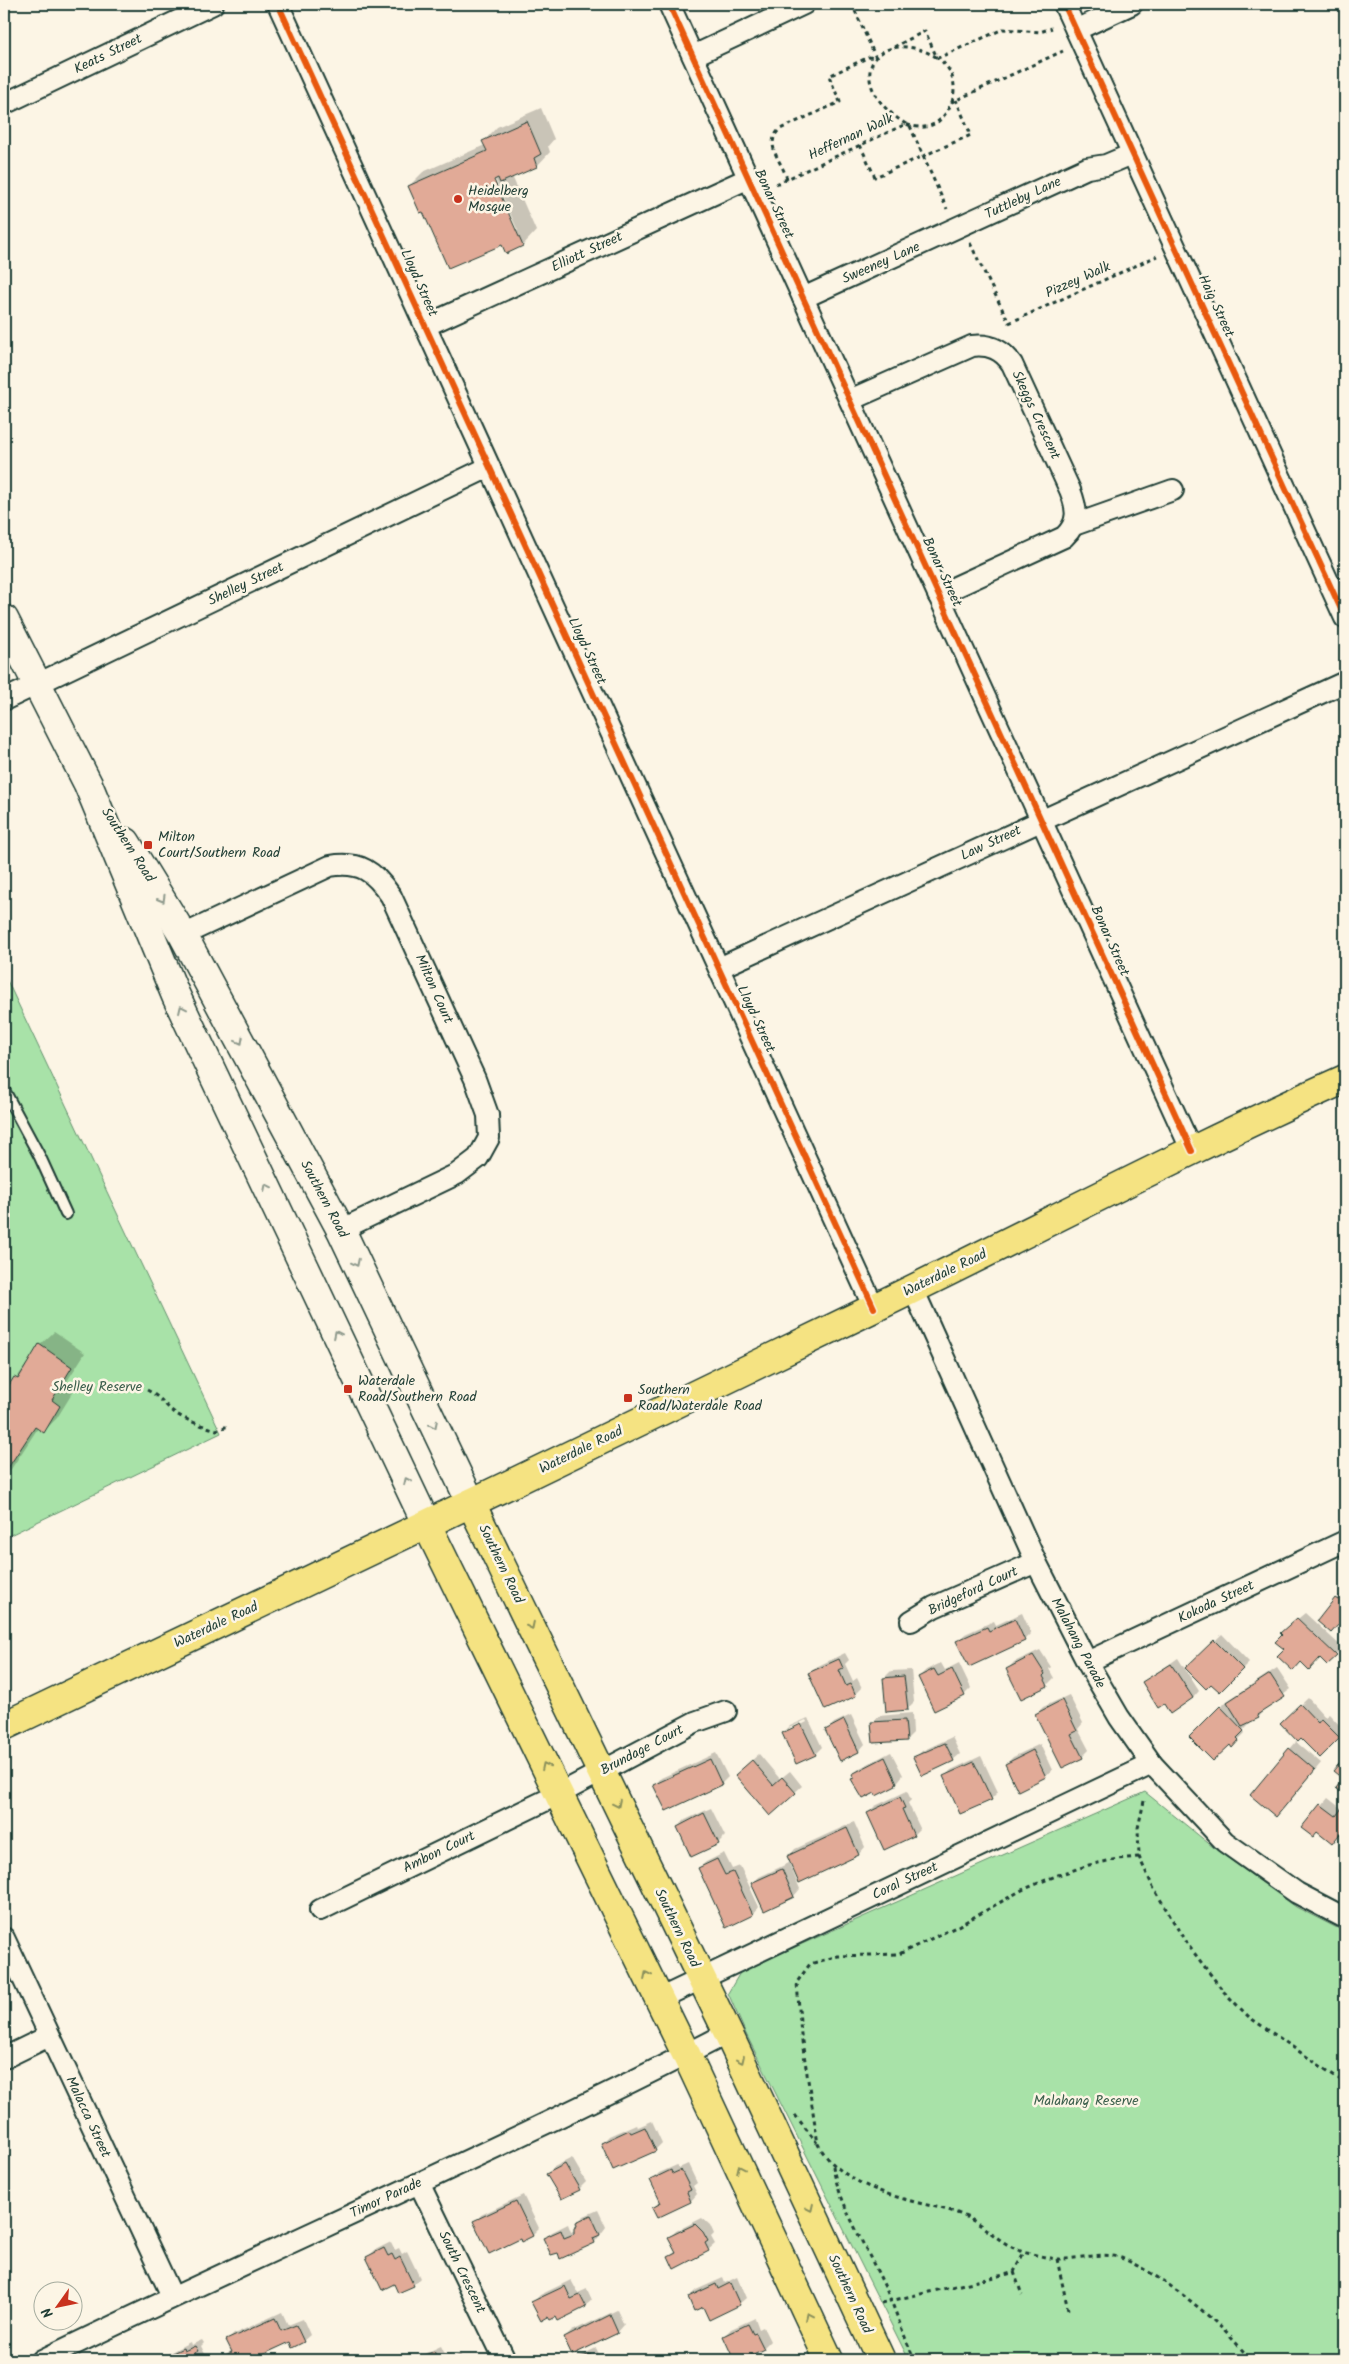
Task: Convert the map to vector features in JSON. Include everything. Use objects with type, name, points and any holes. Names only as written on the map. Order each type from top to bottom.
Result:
[{"type":"main road","name":"Southern Road","points":[[4,619],[88,784],[176,996],[427,1525],[686,2054],[830,2360]]},
{"type":"main road","name":"Southern Road","points":[[88,784],[152,882],[183,935],[342,1232],[728,2033],[881,2360]]},
{"type":"main road","name":"Waterdale Road","points":[[4,1726],[427,1525],[1192,1151],[1345,1079]]},
{"type":"street","name":"Keats Street","points":[[4,104],[213,4]]},
{"type":"street","name":"Lloyd Street","points":[[278,4],[874,1308]]},
{"type":"street","name":"Bonar Street","points":[[669,4],[1192,1151]]},
{"type":"street","points":[[693,56],[804,4]]},
{"type":"street","name":"Haig Street","points":[[1064,4],[1345,618]]},
{"type":"street","points":[[1076,30],[1132,4]]},
{"type":"street","name":"Tuttleby Lane","points":[[960,228],[1087,168],[1101,154],[1129,148]]},
{"type":"street","name":"Elliott Street","points":[[425,326],[749,178]]},
{"type":"street","name":"Sweeney Lane","points":[[803,298],[960,228]]},
{"type":"street","name":"Skeggs Crescent","points":[[850,400],[972,346],[981,345],[997,349],[1012,364],[1070,490],[1076,509],[1074,524]]},
{"type":"street","name":"Shelley Street","points":[[4,700],[489,467]]},
{"type":"street","points":[[938,595],[1056,542],[1070,531],[1074,524],[1173,490]]},
{"type":"street","name":"Law Street","points":[[719,968],[1345,682]]},
{"type":"street","name":"Milton Court","points":[[183,935],[330,866],[343,863],[366,869],[375,876],[391,896],[474,1079],[488,1116],[489,1138],[478,1158],[457,1174],[355,1223],[342,1232]]},
{"type":"street","name":"Malahang Parade","points":[[913,1289],[1036,1562],[1086,1662],[1119,1717],[1152,1764],[1225,1842],[1297,1893],[1345,1918]]},
{"type":"street","name":"Kokoda Street","points":[[1086,1662],[1345,1541]]},
{"type":"street","name":"Bridgeford Court","points":[[911,1621],[934,1607],[1036,1562]]},
{"type":"street","name":"Brundage Court","points":[[559,1794],[696,1722],[726,1711]]},
{"type":"street","name":"Coral Street","points":[[659,1999],[1152,1764]]},
{"type":"street","name":"Ambon Court","points":[[320,1910],[559,1794]]},
{"type":"street","name":"Malacca Street","points":[[4,1938],[172,2296]]},
{"type":"street","name":"Timor Parade","points":[[42,2360],[172,2296],[419,2183],[728,2033]]},
{"type":"street","points":[[4,2058],[49,2036]]},
{"type":"street","name":"South Crescent","points":[[419,2183],[505,2360]]},
{"type":"lane","points":[[4,1090],[40,1157],[66,1214]]},
{"type":"path","points":[[852,4],[876,58]]},
{"type":"path","points":[[938,58],[1003,29],[1040,32],[1053,28]]},
{"type":"path","points":[[924,156],[908,125],[890,114],[874,94],[869,74],[876,58],[925,31],[938,58]]},
{"type":"path","points":[[860,145],[875,178],[971,135],[954,101],[955,85],[952,74],[945,64],[938,58],[917,48],[894,47]]},
{"type":"path","points":[[954,101],[1064,51]]},
{"type":"path","points":[[787,179],[782,163],[773,151],[772,139],[776,133],[780,129],[840,102],[829,76],[869,57],[876,58]]},
{"type":"path","points":[[147,1390],[159,1396],[176,1413],[198,1424],[217,1430],[230,1427]]},
{"type":"path","points":[[1144,1801],[1138,1828],[1139,1857],[1153,1887],[1185,1941],[1224,1992],[1250,2017],[1298,2053],[1345,2083]]},
{"type":"path","points":[[818,2144],[802,2035],[797,1982],[810,1964],[838,1956],[899,1954],[958,1926],[1022,1890],[1058,1875],[1117,1858],[1139,1857]]},
{"type":"path","points":[[790,2113],[803,2123],[818,2144],[825,2158],[846,2175],[869,2186],[912,2202],[934,2205],[964,2215],[993,2237],[1024,2252],[1057,2259],[1119,2257],[1183,2296],[1216,2322],[1250,2360]]},
{"type":"path","points":[[833,2165],[835,2179],[845,2204],[915,2360]]},
{"type":"path","points":[[1022,2295],[1014,2272],[1024,2252]]},
{"type":"path","points":[[1057,2259],[1068,2310]]},
{"type":"path","points":[[875,2304],[1014,2272]]},
{"type":"green space","name":"Shelley Reserve","points":[[4,974],[221,1433],[4,1538]]},
{"type":"green space","name":"Malahang Reserve","points":[[1145,1792],[1218,1851],[1296,1907],[1345,1932],[1345,2360],[909,2360],[746,2034],[728,1993],[741,1971]]},
{"type":"building","name":"Heidelberg Mosque","points":[[527,121],[541,154],[534,158],[537,167],[500,183],[498,178],[494,180],[523,246],[506,254],[502,245],[448,268],[423,212],[420,213],[408,186],[487,151],[482,141]]},
{"type":"building","points":[[39,1344],[72,1367],[52,1400],[60,1406],[44,1433],[35,1427],[4,1474],[4,1393],[14,1377],[18,1379]]},
{"type":"building","points":[[1345,1592],[1345,1630],[1339,1624],[1331,1633],[1317,1621],[1335,1598],[1338,1600]]},
{"type":"building","points":[[1297,1618],[1337,1656],[1327,1665],[1320,1658],[1309,1670],[1301,1662],[1293,1671],[1277,1656],[1284,1649],[1275,1642],[1282,1635],[1280,1633]]},
{"type":"building","points":[[1015,1619],[1025,1641],[969,1667],[956,1641],[987,1627],[989,1631]]},
{"type":"building","points":[[1214,1640],[1243,1669],[1220,1692],[1211,1684],[1206,1689],[1185,1668]]},
{"type":"building","points":[[1033,1655],[1045,1674],[1043,1676],[1048,1686],[1021,1699],[1006,1669]]},
{"type":"building","points":[[839,1659],[843,1668],[839,1670],[846,1686],[851,1684],[856,1696],[825,1710],[808,1673]]},
{"type":"building","points":[[1171,1664],[1193,1698],[1170,1714],[1164,1704],[1158,1708],[1142,1682]]},
{"type":"building","points":[[934,1669],[938,1676],[952,1669],[965,1696],[934,1711],[918,1677]]},
{"type":"building","points":[[1270,1674],[1285,1697],[1257,1715],[1259,1718],[1242,1726],[1227,1702]]},
{"type":"building","points":[[904,1676],[908,1710],[886,1712],[883,1678]]},
{"type":"building","points":[[1062,1700],[1077,1731],[1071,1734],[1083,1758],[1062,1768],[1035,1714]]},
{"type":"building","points":[[1300,1704],[1318,1723],[1321,1719],[1340,1738],[1320,1758],[1301,1739],[1298,1742],[1280,1723]]},
{"type":"building","points":[[1220,1706],[1244,1731],[1237,1738],[1239,1740],[1232,1748],[1230,1745],[1213,1761],[1189,1737]]},
{"type":"building","points":[[844,1720],[859,1752],[840,1761],[825,1730]]},
{"type":"building","points":[[905,1720],[907,1741],[873,1743],[871,1722]]},
{"type":"building","points":[[801,1724],[816,1755],[796,1764],[782,1733]]},
{"type":"building","points":[[945,1743],[954,1761],[922,1776],[913,1757]]},
{"type":"building","points":[[1289,1748],[1315,1770],[1276,1817],[1250,1795]]},
{"type":"building","points":[[1033,1750],[1046,1777],[1018,1791],[1005,1764]]},
{"type":"building","points":[[885,1757],[897,1783],[895,1784],[896,1786],[876,1796],[875,1793],[863,1799],[851,1779],[854,1778],[852,1774]]},
{"type":"building","points":[[1344,1758],[1345,1792],[1343,1794],[1336,1788],[1343,1779],[1333,1771]]},
{"type":"building","points":[[710,1759],[722,1785],[666,1811],[653,1785]]},
{"type":"building","points":[[752,1760],[773,1785],[782,1777],[796,1793],[770,1816],[735,1775]]},
{"type":"building","points":[[974,1762],[992,1800],[960,1814],[943,1776]]},
{"type":"building","points":[[900,1797],[905,1808],[902,1809],[914,1836],[884,1850],[867,1813]]},
{"type":"building","points":[[1320,1804],[1336,1816],[1345,1804],[1345,1827],[1332,1844],[1317,1832],[1313,1837],[1301,1828]]},
{"type":"building","points":[[704,1813],[719,1844],[691,1857],[677,1827]]},
{"type":"building","points":[[847,1828],[859,1855],[799,1883],[787,1856]]},
{"type":"building","points":[[717,1859],[725,1875],[733,1872],[753,1915],[726,1928],[698,1868]]},
{"type":"building","points":[[782,1869],[794,1897],[764,1911],[751,1883]]},
{"type":"building","points":[[645,2127],[656,2151],[613,2170],[601,2143],[629,2130],[631,2133]]},
{"type":"building","points":[[565,2164],[580,2190],[561,2199],[546,2174]]},
{"type":"building","points":[[671,2170],[672,2174],[681,2170],[691,2190],[687,2192],[691,2202],[657,2218],[652,2208],[661,2203],[650,2180]]},
{"type":"building","points":[[516,2201],[533,2236],[521,2242],[520,2239],[489,2254],[473,2221]]},
{"type":"building","points":[[591,2215],[600,2235],[593,2238],[595,2243],[560,2259],[558,2253],[551,2255],[543,2238],[561,2230],[564,2238],[574,2234],[574,2228],[577,2226],[576,2222]]},
{"type":"building","points":[[695,2224],[708,2241],[705,2243],[709,2251],[674,2269],[668,2256],[676,2252],[668,2237]]},
{"type":"building","points":[[384,2248],[388,2256],[392,2254],[395,2260],[400,2257],[414,2286],[398,2293],[394,2284],[382,2290],[366,2257]]},
{"type":"building","points":[[730,2283],[740,2305],[709,2320],[703,2307],[694,2311],[688,2297],[716,2284],[718,2289]]},
{"type":"building","points":[[565,2286],[571,2299],[580,2295],[586,2307],[558,2321],[556,2317],[550,2320],[548,2317],[541,2321],[531,2302]]},
{"type":"building","points":[[610,2315],[618,2333],[572,2355],[564,2338]]},
{"type":"building","points":[[275,2318],[281,2331],[296,2325],[304,2342],[292,2348],[290,2342],[251,2360],[224,2360],[222,2357],[232,2352],[226,2340]]},
{"type":"building","points":[[748,2324],[753,2334],[756,2333],[764,2349],[745,2358],[746,2360],[734,2360],[723,2336]]},
{"type":"building","points":[[195,2346],[198,2351],[194,2353],[198,2360],[160,2359],[183,2348],[184,2351]]},
{"type":"building","points":[[434,2351],[438,2360],[416,2360]]},
{"type":"building","points":[[590,2354],[592,2360],[577,2360]]},
{"type":"cycle path","points":[[278,4],[874,1308]]},
{"type":"cycle path","points":[[669,4],[1192,1151]]},
{"type":"cycle path","points":[[1064,4],[1345,618]]},
{"type":"place","name":"Heidelberg Mosque","points":[[458,199]]},
{"type":"place","name":"Milton Court/Southern Road","points":[[148,845]]},
{"type":"place","name":"Waterdale Road/Southern Road","points":[[348,1389]]},
{"type":"place","name":"Southern Road/Waterdale Road","points":[[628,1398]]}]
